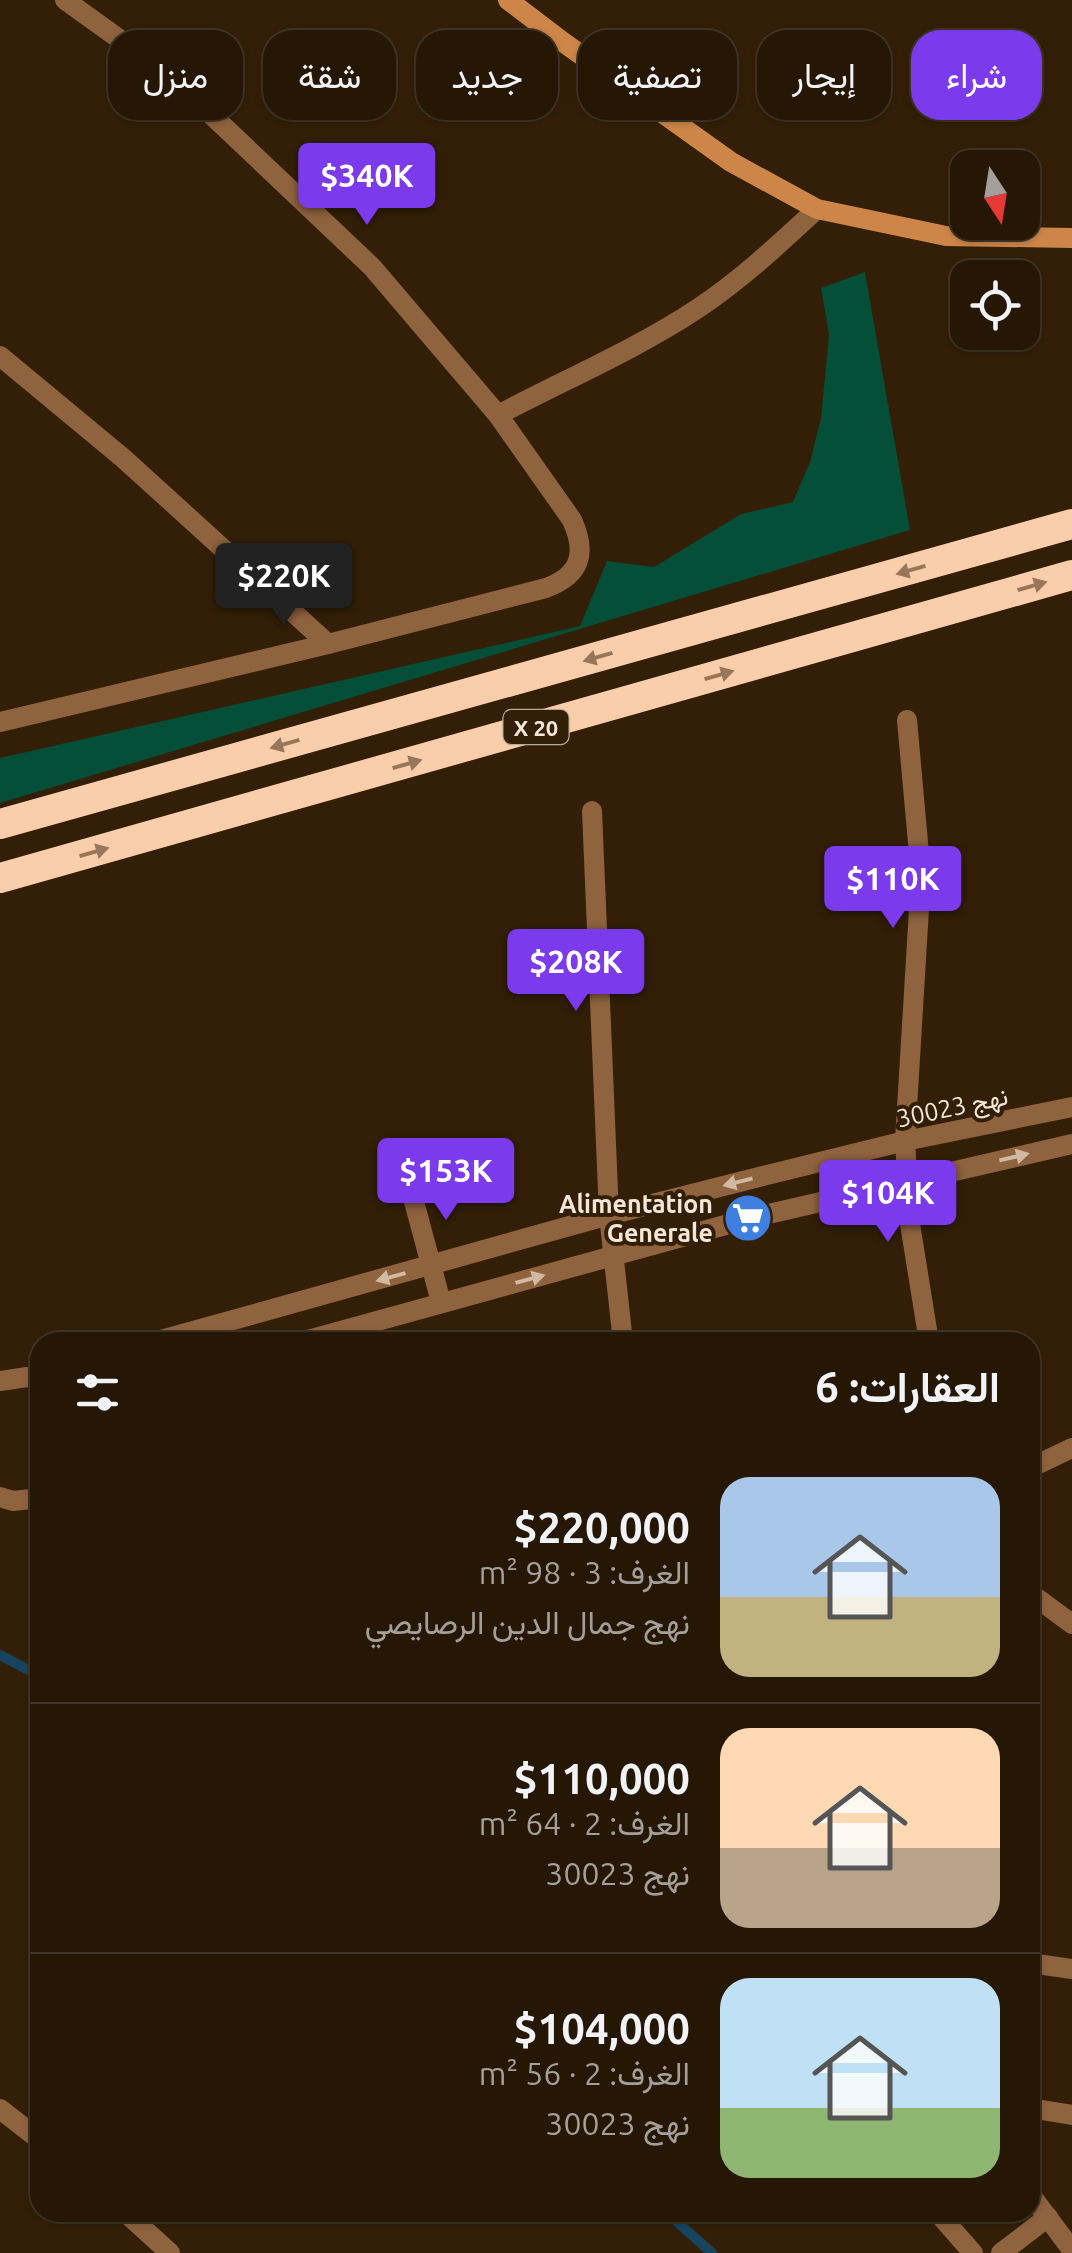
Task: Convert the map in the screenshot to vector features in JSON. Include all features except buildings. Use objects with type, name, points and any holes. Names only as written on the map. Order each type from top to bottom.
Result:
[{"type":"highway","name":"X 20","points":[[0,824],[1072,524]]},
{"type":"highway","name":"X 20","points":[[0,878],[1072,575]]},
{"type":"street","points":[[0,722],[328,644],[562,582],[574,570],[580,554],[579,535],[572,520],[498,415],[372,267],[200,104],[65,0]]},
{"type":"street","points":[[508,0],[731,162],[817,209],[946,236],[1072,238]]},
{"type":"street","points":[[498,415],[698,308],[755,266],[817,209]]},
{"type":"street","points":[[0,356],[123,458],[328,644]]},
{"type":"street","points":[[907,720],[921,876],[905,1141],[906,1182],[927,1332]]},
{"type":"street","points":[[592,811],[609,1215],[622,1332]]},
{"type":"street","name":"نهج 30023","points":[[191,1332],[609,1215],[905,1141],[1072,1108]]},
{"type":"street","points":[[336,1332],[747,1219],[1072,1144]]},
{"type":"street","points":[[402,1157],[441,1302]]},
{"type":"street","points":[[0,1381],[30,1378]]},
{"type":"street","points":[[1040,1463],[1072,1448]]},
{"type":"street","points":[[0,1496],[13,1501],[30,1499]]},
{"type":"street","points":[[1040,1600],[1072,1624]]},
{"type":"street","points":[[1040,1965],[1072,1969]]},
{"type":"street","points":[[0,2108],[30,2132]]},
{"type":"street","points":[[1040,2110],[1072,2115]]},
{"type":"street","points":[[1040,2206],[1072,2250]]},
{"type":"street","points":[[1001,2253],[1048,2216]]},
{"type":"street","points":[[136,2222],[170,2253]]},
{"type":"street","points":[[946,2222],[973,2253]]},
{"type":"green space","points":[[865,272],[910,530],[0,803],[0,758],[580,626],[607,561],[654,567],[741,514],[793,502],[810,462],[821,418],[829,335],[821,288]]},
{"type":"waterway","points":[[0,1655],[30,1671]]},
{"type":"waterway","points":[[677,2222],[712,2253]]},
{"type":"place","name":"Alimentation Generale","points":[[748,1218]]}]
